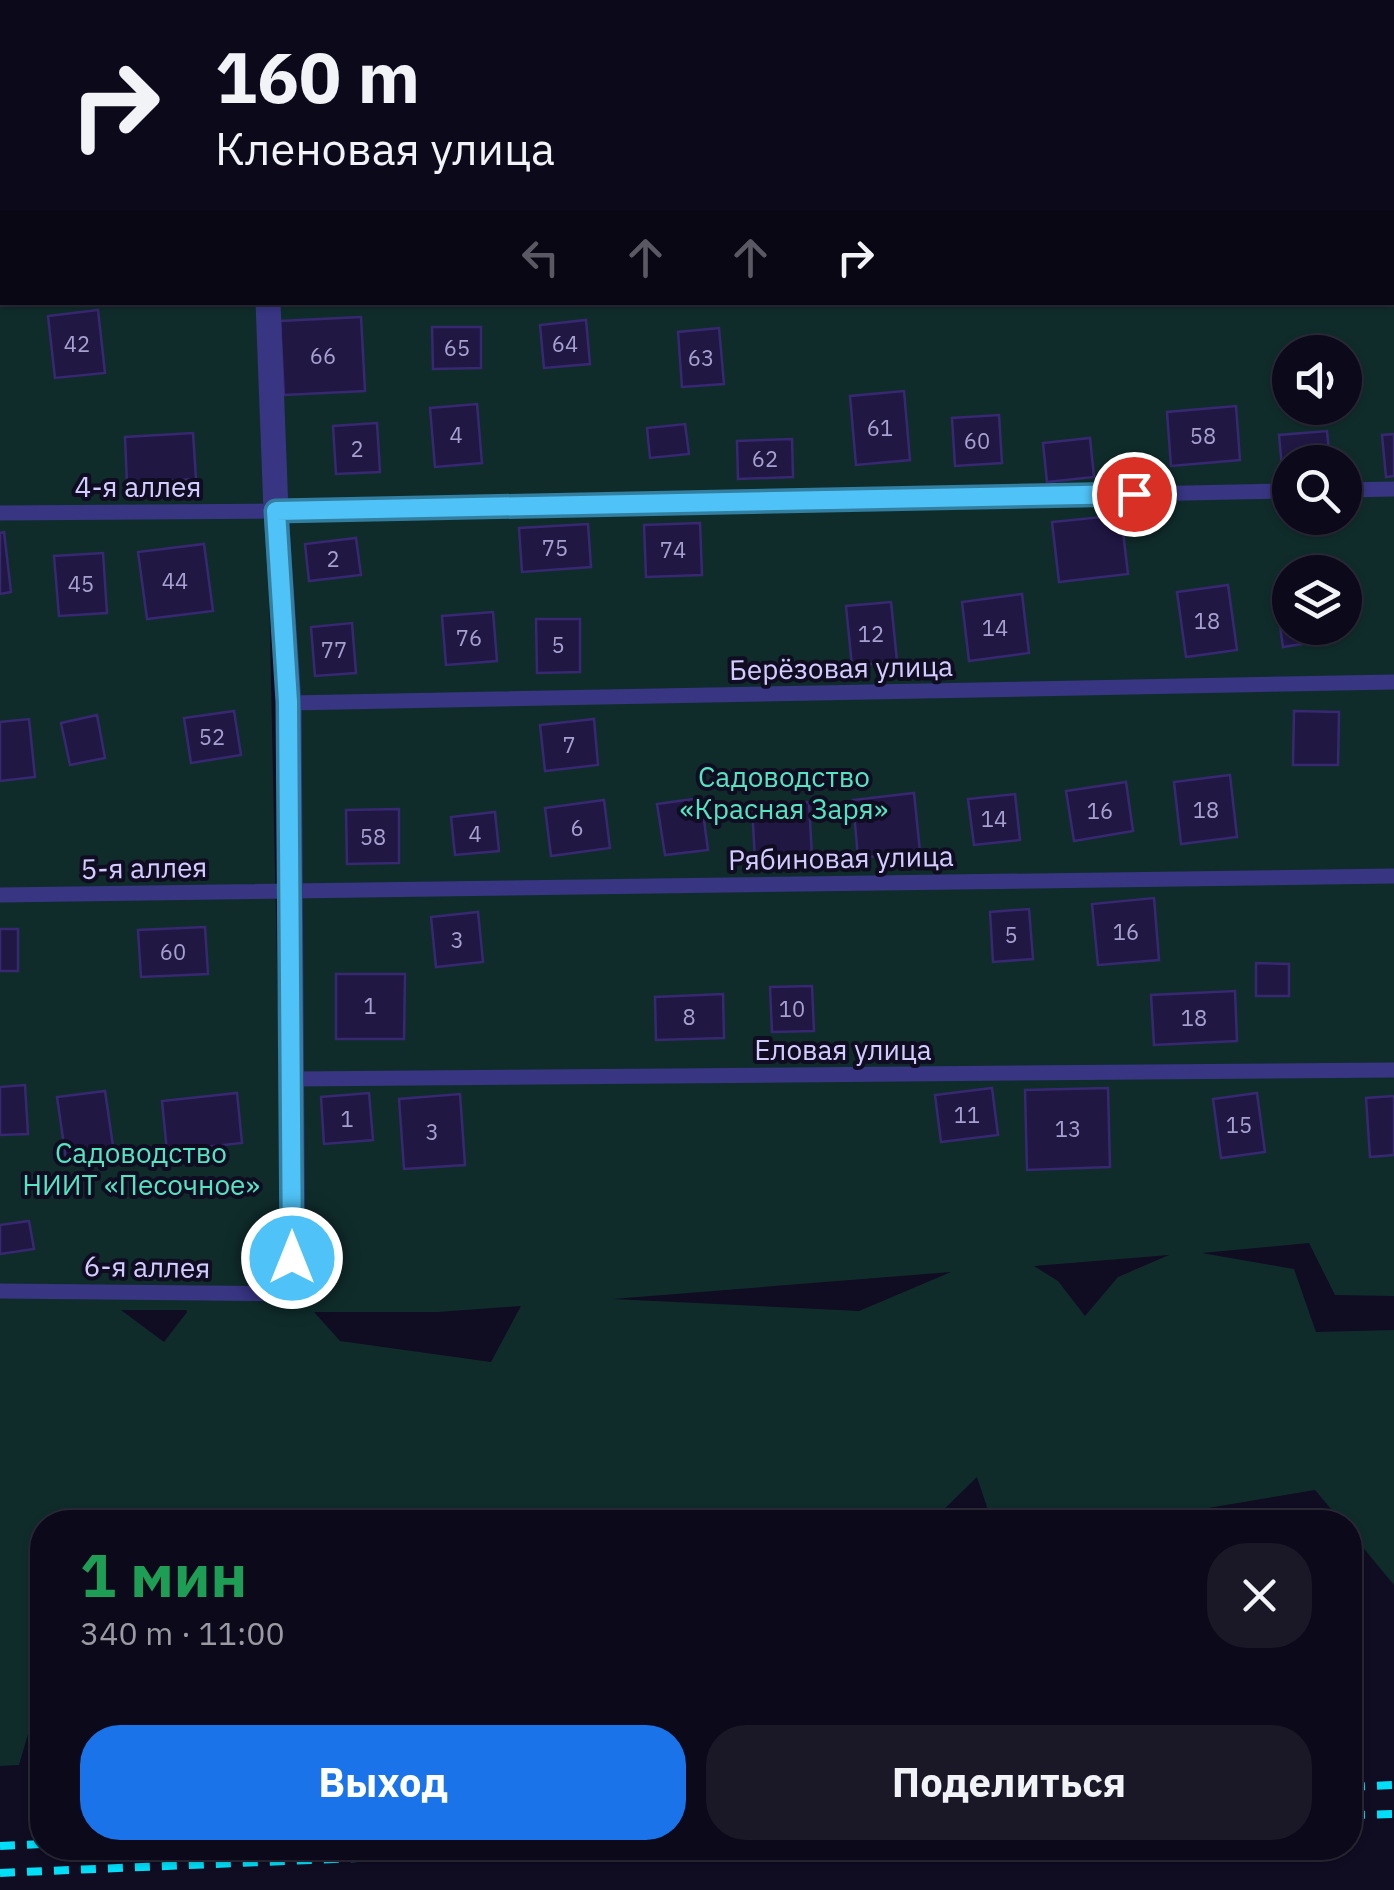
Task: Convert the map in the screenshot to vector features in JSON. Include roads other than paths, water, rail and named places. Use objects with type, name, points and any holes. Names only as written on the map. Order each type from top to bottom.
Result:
[{"type":"street","points":[[268,305],[288,702],[293,1294]]},
{"type":"lane","points":[[1362,490],[1394,489]]},
{"type":"lane","name":"4-я аллея","points":[[0,512],[276,511],[1272,491]]},
{"type":"lane","name":"Берёзовая улица","points":[[288,702],[1394,682]]},
{"type":"lane","name":"Рябиновая улица","points":[[289,890],[1394,876]]},
{"type":"lane","name":"5-я аллея","points":[[0,895],[289,890]]},
{"type":"lane","name":"Еловая улица","points":[[292,1079],[1394,1070]]},
{"type":"lane","name":"6-я аллея","points":[[0,1291],[293,1294]]},
{"type":"railway","points":[[1362,1786],[1394,1785]]},
{"type":"railway","points":[[1362,1815],[1394,1814]]},
{"type":"railway","points":[[0,1846],[30,1845]]},
{"type":"railway","points":[[0,1873],[309,1860]]},
{"type":"park label","name":"Садоводство «Красная Заря»","points":[[784,793]]},
{"type":"park label","name":"Садоводство НИИТ «Песочное»","points":[[141,1169]]}]
